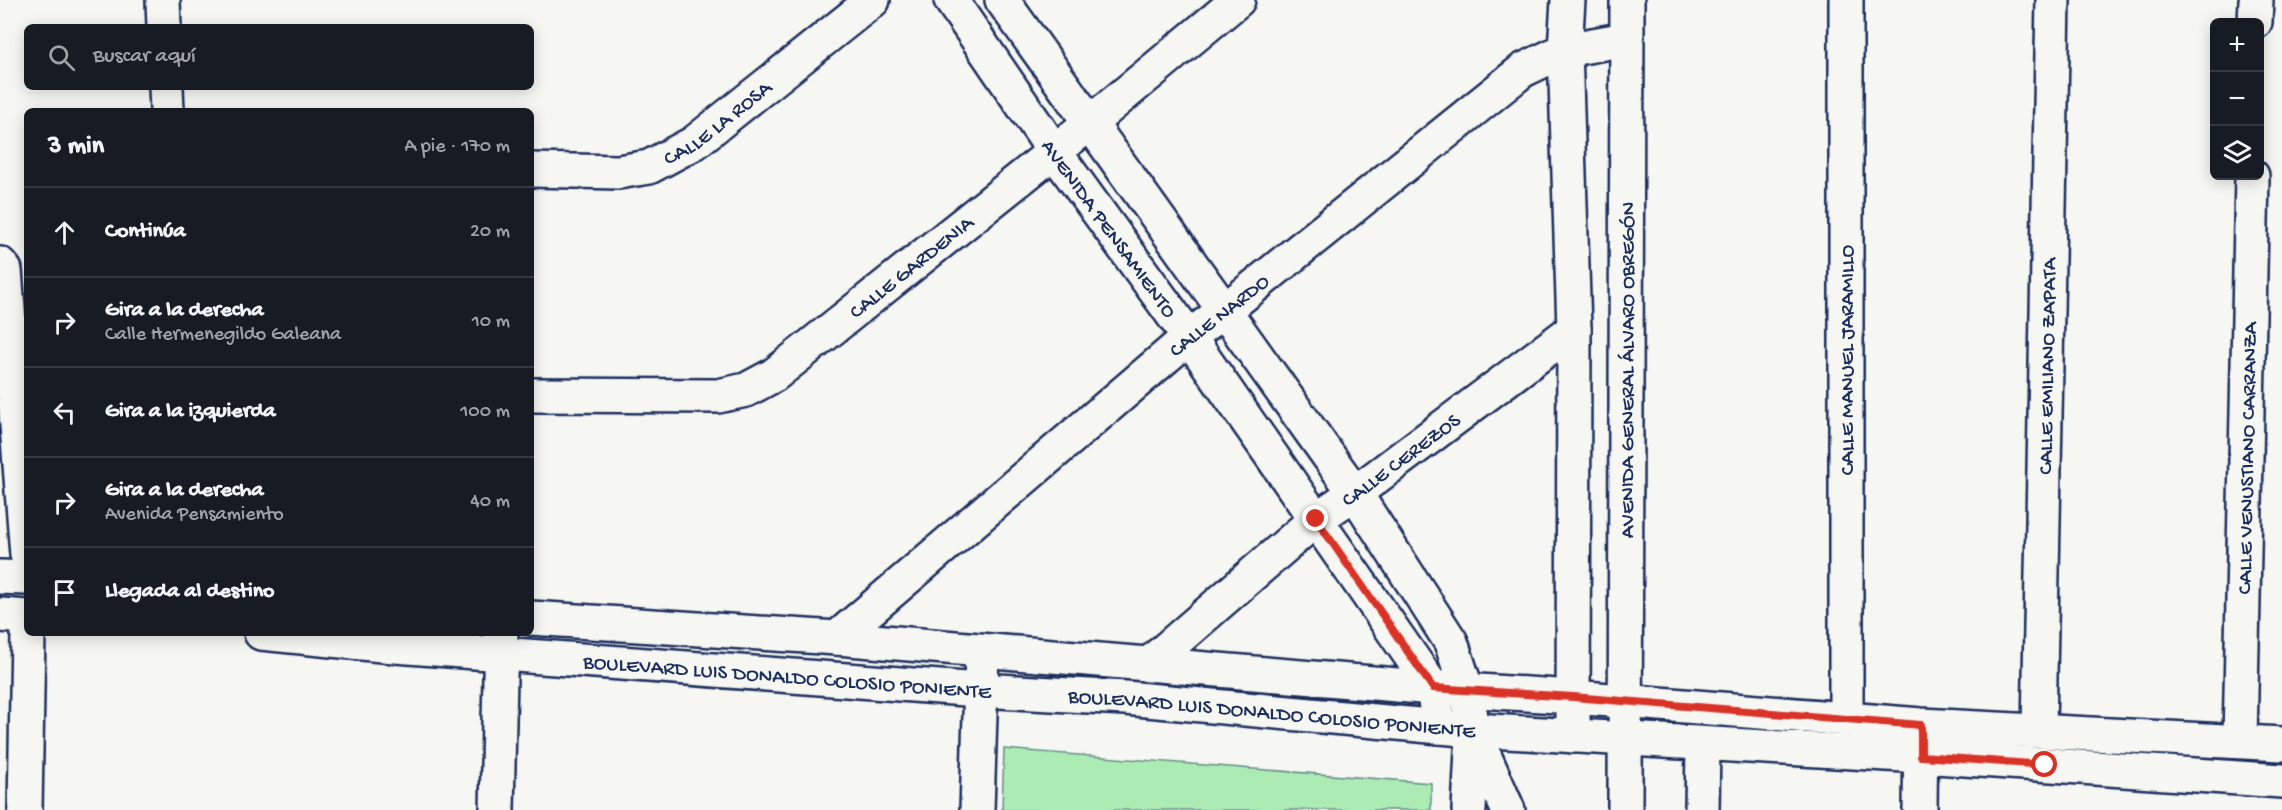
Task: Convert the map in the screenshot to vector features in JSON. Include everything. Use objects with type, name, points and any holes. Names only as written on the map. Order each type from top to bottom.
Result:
[{"type":"street","points":[[163,0],[164,24]]},
{"type":"street","name":"CALLE LA ROSA","points":[[534,170],[618,172],[649,167],[694,143],[873,0]]},
{"type":"street","name":"AVENIDA PENSAMIENTO","points":[[951,0],[1054,152],[1189,337],[1433,688],[1439,727]]},
{"type":"street","points":[[1002,0],[1355,493],[1451,642],[1467,691],[1473,730],[1469,810]]},
{"type":"street","name":"CALLE GARDENIA","points":[[534,395],[718,396],[746,390],[774,375],[1090,123],[1238,0]]},
{"type":"street","points":[[1568,0],[1565,50],[1574,329],[1573,736]]},
{"type":"street","name":"AVENIDA GENERAL ÁLVARO OBREGÓN","points":[[1625,810],[1627,0]]},
{"type":"street","name":"CALLE MANUEL JARAMILLO","points":[[1846,0],[1846,719]]},
{"type":"street","name":"CALLE EMILIANO ZAPATA","points":[[2039,730],[2053,0]]},
{"type":"street","points":[[2255,18],[2256,0]]},
{"type":"street","name":"CALLE NARDO","points":[[837,638],[1189,337],[1523,70],[1565,50],[1626,39]]},
{"type":"street","points":[[166,90],[167,108]]},
{"type":"street","name":"CALLE VENUSTIANO CARRANZA","points":[[2240,740],[2252,180]]},
{"type":"street","points":[[0,264],[5,270],[24,516]]},
{"type":"street","name":"CALLE CEREZOS","points":[[1148,665],[1316,519],[1355,493],[1574,329]]},
{"type":"street","points":[[0,576],[24,578]]},
{"type":"street","points":[[0,615],[24,617]]},
{"type":"street","name":"BOULEVARD LUIS DONALDO COLOSIO PONIENTE","points":[[534,618],[837,638],[1467,691],[1573,697],[1846,719],[1921,740],[2282,781]]},
{"type":"street","points":[[25,810],[28,636]]},
{"type":"street","name":"BOULEVARD LUIS DONALDO COLOSIO PONIENTE","points":[[291,636],[382,645],[500,643],[979,690],[1125,698],[1473,730],[1703,744],[1921,740],[2039,730],[2282,744]]},
{"type":"street","points":[[497,810],[500,643]]},
{"type":"street","points":[[977,810],[982,651]]},
{"type":"street","points":[[1473,730],[1508,810]]},
{"type":"street","points":[[1920,810],[1921,740]]},
{"type":"street","points":[[1702,810],[1703,744]]},
{"type":"green space","points":[[1004,749],[1431,783],[1431,810],[1002,810]]},
{"type":"route","points":[[1316,519],[1433,688],[1921,725],[1921,756],[2045,765]]}]
